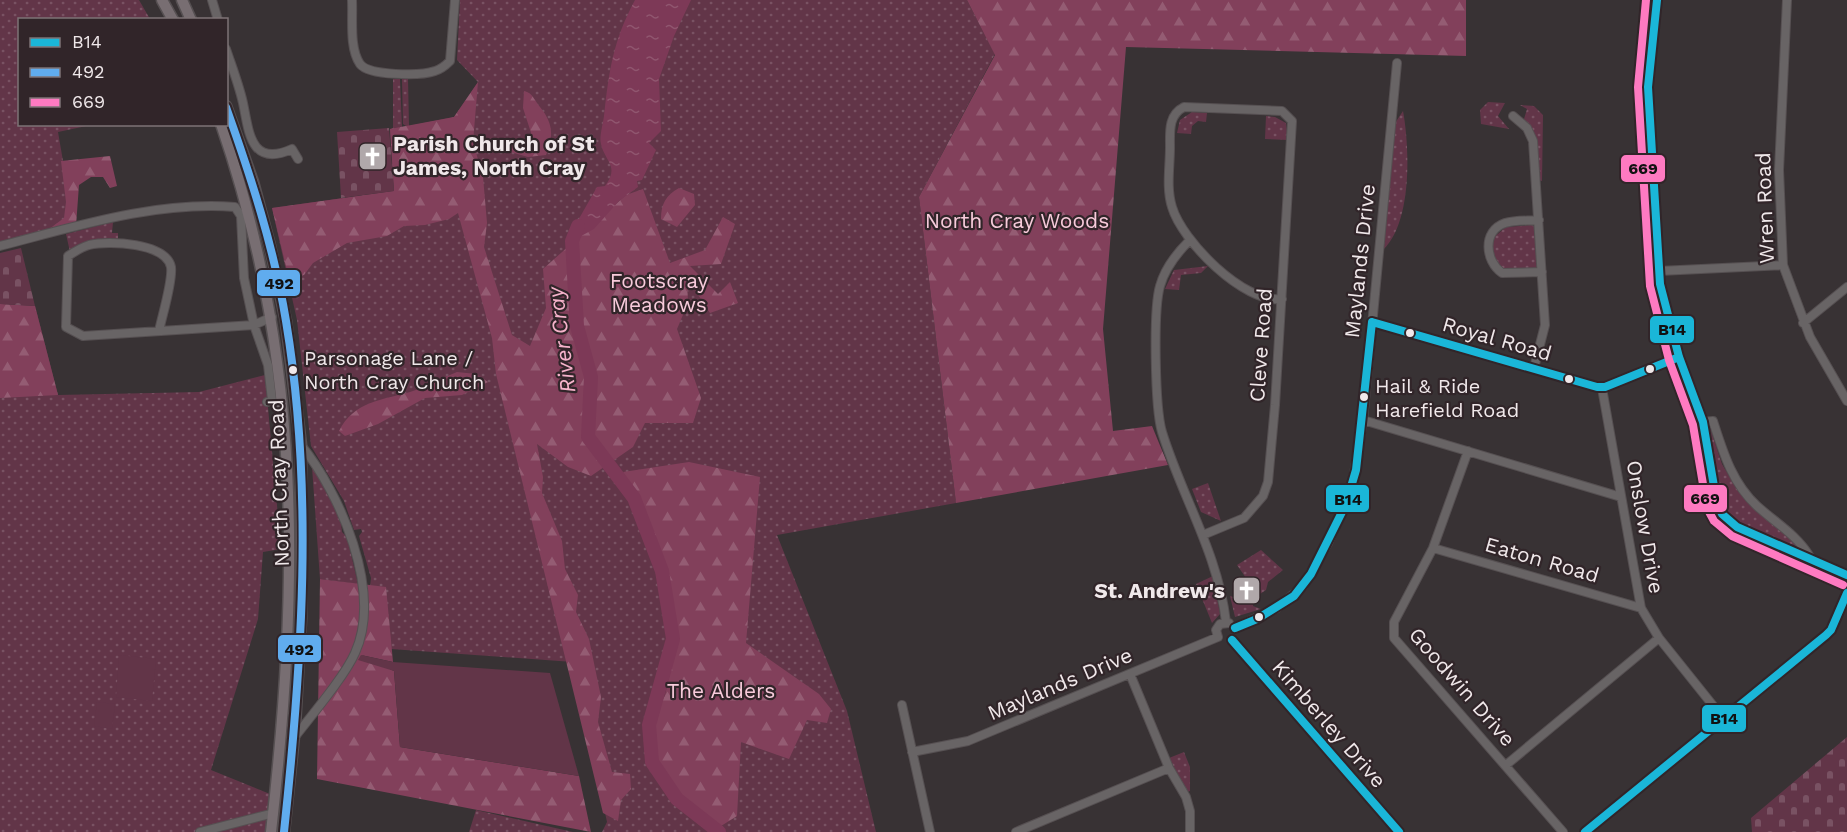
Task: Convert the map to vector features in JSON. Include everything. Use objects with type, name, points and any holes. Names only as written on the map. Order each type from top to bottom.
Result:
[{"type":"main road","points":[[162,0],[172,18]]},
{"type":"main road","points":[[182,0],[190,18]]},
{"type":"main road","name":"North Cray Road","points":[[228,111],[254,182],[270,246],[286,321],[301,444],[301,619],[294,738],[284,832]]},
{"type":"main road","name":"North Cray Road","points":[[222,126],[244,194],[272,317],[290,504],[286,699],[272,832]]},
{"type":"street","points":[[212,0],[217,18]]},
{"type":"street","points":[[352,0],[355,54],[361,66],[376,73],[432,73],[446,65],[453,52],[455,0]]},
{"type":"street","points":[[1657,0],[1648,87],[1662,297],[1678,357],[1703,422],[1717,504],[1722,514],[1737,527],[1847,575]]},
{"type":"street","name":"Wren Road","points":[[1787,0],[1779,170],[1783,265],[1803,324],[1847,401]]},
{"type":"street","points":[[228,55],[243,104],[248,135],[256,147],[278,154],[295,147],[298,159]]},
{"type":"street","name":"Maylands Drive","points":[[1235,628],[1257,620],[1294,596],[1311,574],[1328,543],[1352,486],[1363,420],[1397,63]]},
{"type":"street","name":"Cleve Road","points":[[1189,241],[1174,214],[1170,196],[1170,130],[1174,116],[1179,110],[1201,106],[1282,111],[1293,121],[1268,482],[1263,496],[1244,518],[1203,535]]},
{"type":"street","points":[[1513,116],[1527,128],[1532,138],[1539,220],[1545,325],[1534,368]]},
{"type":"street","points":[[0,246],[142,211],[219,204],[235,207],[241,216],[244,278],[254,325],[268,365],[272,400],[267,402]]},
{"type":"street","points":[[1539,220],[1507,222],[1494,232],[1488,245],[1490,260],[1502,273],[1542,272]]},
{"type":"street","points":[[1226,622],[1220,624],[1216,630],[1218,637],[1225,641],[1232,640],[1235,628],[1226,622],[1216,570],[1162,431],[1158,406],[1156,303],[1167,269],[1189,241],[1245,290],[1270,301],[1282,299]]},
{"type":"street","points":[[159,331],[171,269],[166,256],[155,248],[106,244],[88,245],[68,256],[66,327],[72,333],[83,336],[254,325],[272,317]]},
{"type":"street","points":[[1659,271],[1783,265]]},
{"type":"street","points":[[1803,324],[1847,287]]},
{"type":"street","name":"Royal Road","points":[[1372,322],[1602,388]]},
{"type":"street","points":[[1602,388],[1678,357]]},
{"type":"street","name":"Onslow Drive","points":[[1602,388],[1641,608],[1659,638],[1723,718]]},
{"type":"street","points":[[1363,420],[1621,497]]},
{"type":"street","points":[[1703,422],[1713,421],[1731,472],[1746,494],[1793,535],[1810,557]]},
{"type":"street","points":[[294,738],[355,652],[362,624],[360,579],[353,537],[323,474],[301,444]]},
{"type":"street","name":"Goodwin Drive","points":[[1468,451],[1433,548],[1394,622],[1394,638],[1563,832]]},
{"type":"street","name":"Eaton Road","points":[[1433,548],[1641,608]]},
{"type":"street","points":[[1585,832],[1826,636],[1832,630],[1847,593]]},
{"type":"street","name":"Maylands Drive","points":[[912,752],[968,741],[1218,637]]},
{"type":"street","points":[[1506,765],[1659,638]]},
{"type":"street","name":"Kimberley Drive","points":[[1232,640],[1399,832]]},
{"type":"street","points":[[1130,674],[1169,768],[1189,805],[1190,832]]},
{"type":"street","points":[[902,705],[930,832]]},
{"type":"street","points":[[1016,832],[1169,768]]},
{"type":"street","points":[[200,832],[274,813]]},
{"type":"green space","points":[[0,0],[139,0],[149,18],[18,18],[18,126],[86,126],[58,132],[74,225],[0,243]]},
{"type":"green space","name":"Footscray Meadows","points":[[460,0],[967,0],[995,54],[919,197],[956,503],[777,535],[847,711],[876,832],[602,832],[607,822],[573,662],[363,647],[371,578],[359,536],[362,532],[361,529],[354,530],[344,501],[311,446],[297,320],[272,208],[394,191],[390,129],[393,128],[393,79],[400,79],[402,127],[406,126],[403,124],[402,79],[408,79],[409,126],[454,117],[478,82],[457,60]]},
{"type":"green space","name":"North Cray Woods","points":[[967,0],[1466,0],[1466,56],[1126,47],[1103,329],[1113,431],[1152,426],[1168,465],[956,503],[919,197],[995,55]]},
{"type":"green space","points":[[478,82],[473,142],[483,177],[487,223],[484,247],[512,335],[530,346],[546,308],[543,269],[626,195],[643,189],[670,263],[705,250],[723,217],[735,224],[721,264],[690,266],[718,294],[730,282],[738,303],[710,313],[687,278],[688,303],[677,329],[701,398],[693,423],[645,423],[633,447],[591,476],[568,467],[537,444],[543,477],[542,493],[562,541],[565,569],[578,595],[576,612],[589,639],[601,697],[598,722],[612,772],[630,774],[631,789],[621,800],[618,821],[603,813],[496,374],[492,338],[458,213],[449,219],[425,225],[404,226],[387,236],[347,243],[313,263],[304,275],[289,279],[272,208],[394,191],[390,129],[454,117]]},
{"type":"green space","points":[[524,91],[533,97],[550,124],[551,136],[546,155],[528,157],[500,149],[502,145],[535,145],[523,108]]},
{"type":"green space","points":[[1488,102],[1505,103],[1498,116],[1509,129],[1481,124],[1480,110]]},
{"type":"green space","points":[[1520,105],[1534,106],[1543,115],[1542,181],[1539,180],[1536,139],[1524,119],[1527,109]]},
{"type":"green space","points":[[1403,111],[1407,145],[1404,204],[1392,238],[1383,250],[1395,123]]},
{"type":"green space","points":[[1192,112],[1207,113],[1206,122],[1198,121],[1192,126],[1191,134],[1177,133],[1180,120]]},
{"type":"green space","points":[[1266,116],[1275,117],[1286,123],[1288,140],[1265,139]]},
{"type":"green space","points":[[389,128],[394,191],[341,198],[337,132]]},
{"type":"green space","points":[[110,156],[117,186],[110,188],[103,177],[91,177],[79,185],[76,226],[45,232],[64,218],[66,202],[61,161]]},
{"type":"green space","points":[[679,188],[694,194],[695,205],[677,227],[661,219],[661,214],[663,204]]},
{"type":"green space","points":[[113,222],[112,233],[118,233],[118,243],[70,252],[66,234]]},
{"type":"green space","points":[[1534,226],[1538,269],[1506,271],[1494,257],[1493,238],[1506,227]]},
{"type":"green space","points":[[21,248],[35,306],[0,304],[0,253]]},
{"type":"green space","points":[[1208,266],[1201,273],[1181,275],[1179,290],[1165,289],[1174,270]]},
{"type":"green space","points":[[0,304],[35,306],[58,395],[199,392],[265,375],[281,549],[263,552],[258,619],[211,770],[270,794],[265,832],[0,832]]},
{"type":"green space","points":[[0,304],[35,306],[58,395],[0,398]]},
{"type":"green space","points":[[457,372],[476,374],[488,382],[462,395],[425,398],[378,424],[345,436],[339,431],[353,413],[370,403],[416,390]]},
{"type":"green space","points":[[1705,425],[1709,425],[1722,464],[1736,488],[1798,547],[1744,525],[1720,504]]},
{"type":"green space","name":"The Alders","points":[[689,462],[760,477],[746,643],[819,694],[831,709],[827,723],[807,720],[789,759],[741,742],[737,816],[721,826],[681,800],[658,765],[654,718],[665,695],[676,646],[661,562],[644,510],[623,472]]},
{"type":"green space","points":[[312,467],[339,515],[342,532],[347,537],[358,584],[320,579]]},
{"type":"green space","points":[[1208,483],[1221,521],[1201,512],[1192,489]]},
{"type":"green space","points":[[1261,550],[1283,570],[1268,582],[1266,590],[1260,594],[1257,592],[1254,581],[1246,578],[1237,565]]},
{"type":"green space","points":[[1213,576],[1220,614],[1212,623],[1196,584]]},
{"type":"green space","points":[[320,579],[386,587],[393,662],[361,655],[394,671],[400,747],[579,776],[591,832],[317,779]]},
{"type":"green space","points":[[1230,596],[1248,601],[1254,598],[1253,606],[1261,609],[1235,617]]},
{"type":"green space","points":[[119,655],[156,659],[152,701],[116,697]]},
{"type":"green space","points":[[361,655],[393,662],[550,673],[579,776],[400,747],[394,671],[358,660]]},
{"type":"green space","points":[[97,702],[115,704],[112,729],[94,726]]},
{"type":"green space","points":[[1847,737],[1847,832],[1752,832],[1751,818]]},
{"type":"green space","points":[[1184,752],[1190,767],[1190,791],[1187,792],[1169,758]]},
{"type":"green space","points":[[476,810],[573,832],[469,832]]},
{"type":"water","points":[[635,0],[691,0],[674,36],[659,79],[661,131],[649,143],[656,150],[642,180],[637,181],[638,187],[619,201],[594,229],[572,241],[572,231],[597,187],[605,186],[611,174],[610,164],[601,144],[601,134],[613,56]]},
{"type":"waterway","name":"River Cray","points":[[578,226],[572,241],[577,326],[591,377],[588,437],[634,498],[662,571],[673,639],[649,725],[652,762],[677,799],[719,832]]},
{"type":"transit line","name":"669","points":[[1646,0],[1638,87],[1650,286],[1669,360],[1693,425],[1707,508],[1714,521],[1732,536],[1843,585]]},
{"type":"transit line","name":"B14","points":[[1657,0],[1648,87],[1660,284],[1679,357],[1703,422],[1717,504],[1722,514],[1737,527],[1847,575]]},
{"type":"transit line","name":"492","points":[[228,113],[261,213],[281,294],[295,385],[300,448],[302,512],[300,641],[284,832]]},
{"type":"transit line","name":"B14","points":[[1372,322],[1597,387],[1605,387],[1679,357]]},
{"type":"transit line","name":"B14","points":[[1235,628],[1257,619],[1294,596],[1311,574],[1346,504],[1356,470],[1372,322]]},
{"type":"transit line","name":"B14","points":[[1585,832],[1826,635],[1831,630],[1847,593]]},
{"type":"transit line","name":"B14","points":[[1232,640],[1399,832]]},
{"type":"place","name":"Parish Church of St James, North Cray","points":[[372,156]]},
{"type":"place","name":"Parsonage Lane / North Cray Church","points":[[293,370]]},
{"type":"place","name":"Hail & Ride Harefield Road","points":[[1364,397]]},
{"type":"place","name":"St. Andrew's","points":[[1246,591]]}]
